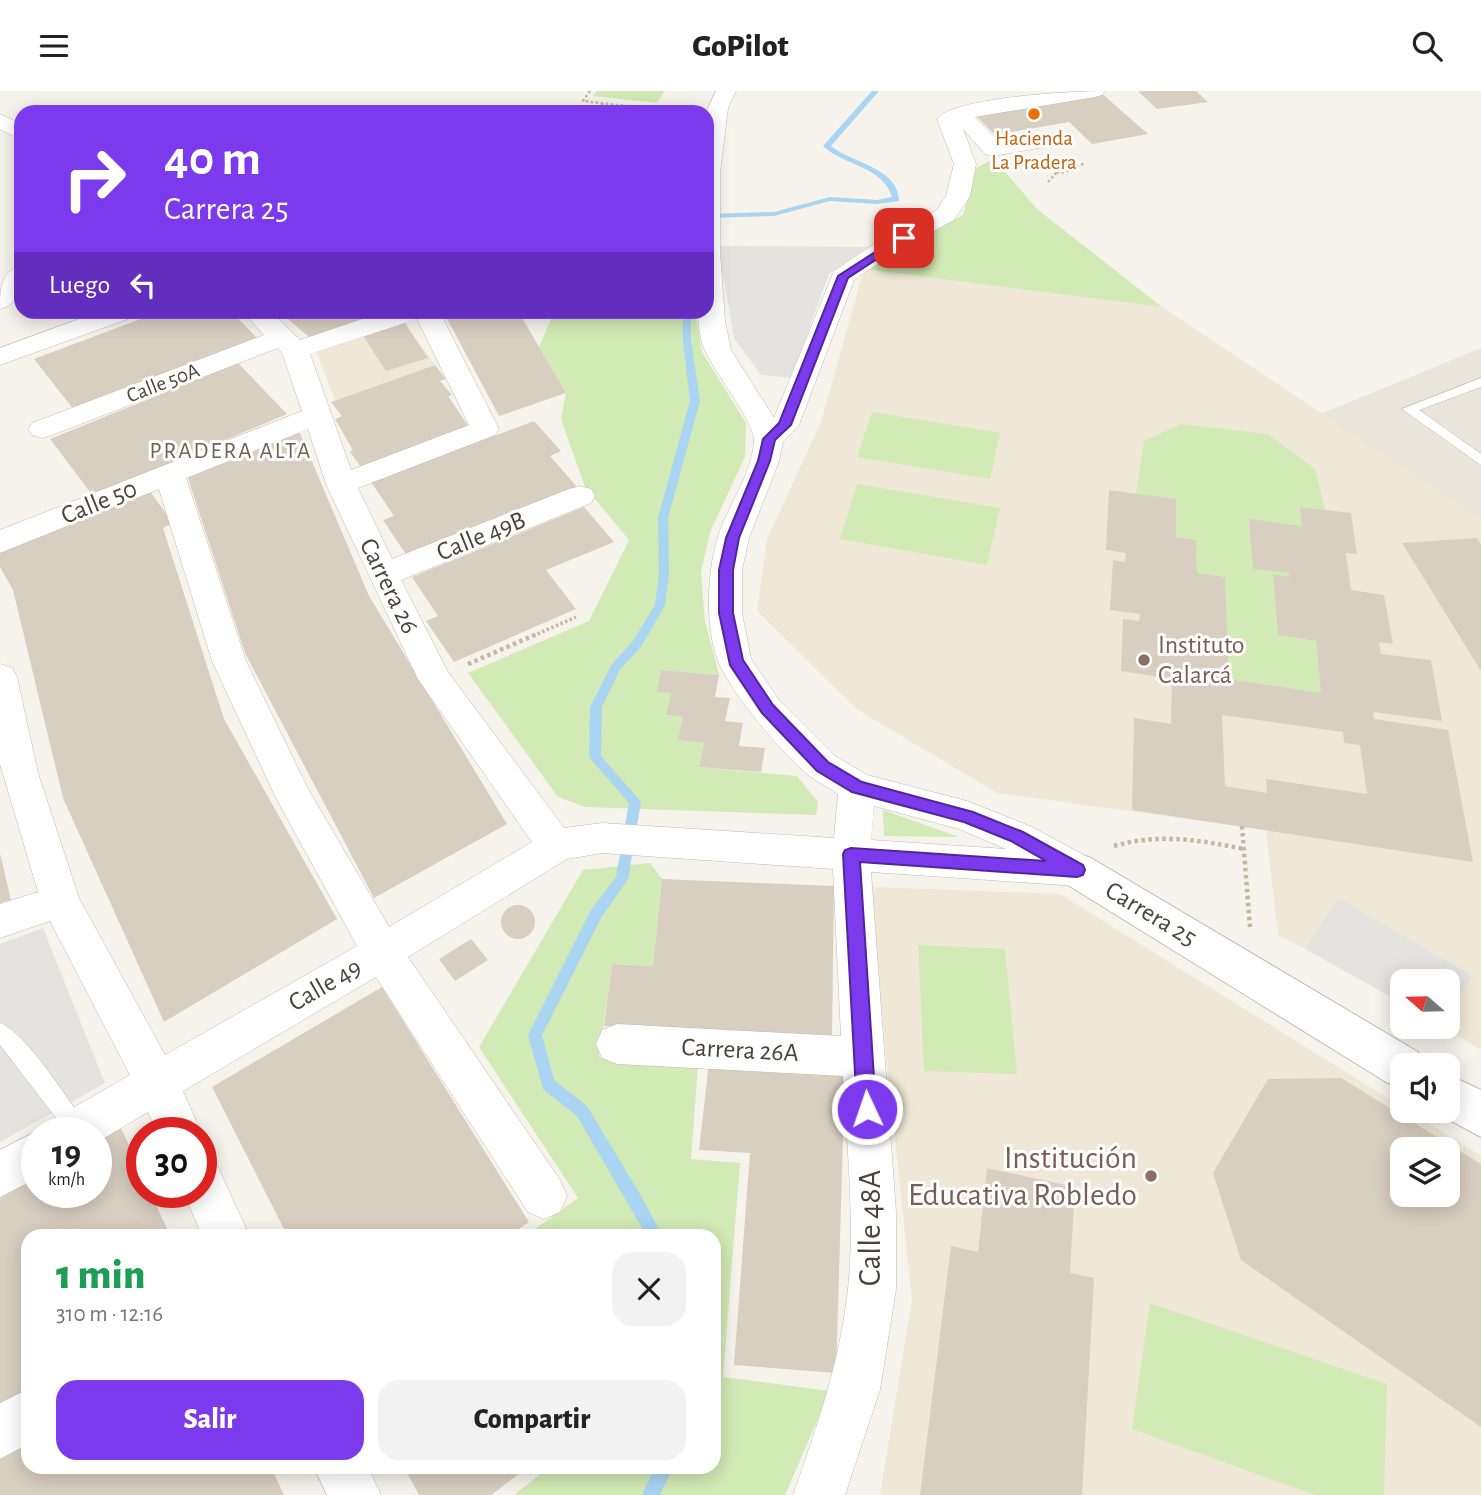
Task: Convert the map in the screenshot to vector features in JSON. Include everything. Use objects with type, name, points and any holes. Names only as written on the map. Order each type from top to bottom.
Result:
[{"type":"street","points":[[714,114],[726,91]]},
{"type":"street","points":[[769,439],[785,425],[843,276],[946,215],[958,196],[965,164],[948,119],[960,113],[1095,91]]},
{"type":"street","points":[[960,113],[993,149],[1042,141]]},
{"type":"street","points":[[0,301],[14,283]]},
{"type":"street","points":[[0,357],[105,319]]},
{"type":"street","name":"Carrera 26","points":[[264,319],[289,343],[341,484],[435,679],[579,841]]},
{"type":"street","name":"Calle 50A","points":[[42,429],[289,343],[383,319]]},
{"type":"street","points":[[341,484],[485,429],[430,319]]},
{"type":"street","points":[[714,319],[716,345],[764,425],[769,439],[764,461],[733,538],[726,570],[726,613],[735,661],[767,709],[822,766],[857,787],[967,816],[1017,837],[1077,870]]},
{"type":"street","name":"Calle 50","points":[[0,542],[316,415]]},
{"type":"street","points":[[170,474],[229,661],[293,796],[382,952],[544,1196]]},
{"type":"street","name":"Calle 49B","points":[[383,575],[580,496]]},
{"type":"street","points":[[0,677],[20,773],[60,901],[157,1083],[172,1117]]},
{"type":"street","name":"Calle 48A","points":[[818,1495],[855,1390],[872,1289],[873,1212],[851,854],[857,787]]},
{"type":"street","name":"Calle 49","points":[[100,1117],[579,841]]},
{"type":"street","name":"Carrera 25","points":[[579,841],[669,842],[1077,870],[1390,1060]]},
{"type":"street","points":[[0,921],[60,901]]},
{"type":"street","name":"Carrera 26A","points":[[617,1044],[864,1057]]},
{"type":"street","points":[[1460,1103],[1481,1115]]},
{"type":"street","points":[[0,1175],[21,1163]]},
{"type":"street","points":[[214,1208],[223,1229]]},
{"type":"street","points":[[0,1433],[21,1419]]},
{"type":"lane","points":[[1481,382],[1409,409],[1481,461]]},
{"type":"lane","points":[[0,1032],[17,1048],[66,1117]]},
{"type":"path","points":[[590,91],[583,101],[618,105]]},
{"type":"path","points":[[1072,169],[1085,163]]},
{"type":"path","points":[[1048,183],[1057,172]]},
{"type":"path","points":[[435,679],[576,617]]},
{"type":"path","points":[[1242,826],[1251,935]]},
{"type":"path","points":[[1077,870],[1116,845],[1140,839],[1169,837],[1244,849]]},
{"type":"shaded area","points":[[718,246],[868,247],[829,274],[791,378],[761,375],[734,338]]},
{"type":"shaded area","name":"Instituto Calarcá","points":[[864,269],[1162,307],[1481,520],[1481,1050],[1460,1037],[1460,993],[1472,975],[1338,897],[1305,949],[1278,935],[1266,830],[997,793],[858,710],[757,611],[767,539],[821,422]]},
{"type":"shaded area","points":[[404,322],[435,365],[335,400],[316,350]]},
{"type":"shaded area","points":[[1481,348],[1481,520],[1321,414]]},
{"type":"shaded area","name":"Institución Educativa Robledo","points":[[875,887],[1060,894],[1390,1100],[1390,1123],[1428,1123],[1451,1137],[1390,1137],[1390,1207],[1460,1207],[1460,1143],[1481,1156],[1481,1495],[880,1495],[912,1300],[870,902]]},
{"type":"shaded area","points":[[1338,897],[1473,976],[1460,994],[1460,969],[1390,969],[1390,996],[1305,949]]},
{"type":"shaded area","points":[[43,928],[105,1083],[44,1117],[21,1117],[21,1130],[0,1142],[0,944]]},
{"type":"green space","points":[[597,91],[665,91],[657,103],[593,96]]},
{"type":"green space","points":[[994,159],[1037,209],[1162,307],[864,269],[963,215],[976,168]]},
{"type":"green space","points":[[551,319],[696,319],[702,352],[746,423],[745,457],[710,532],[701,573],[705,621],[719,675],[661,670],[656,691],[671,693],[666,715],[683,717],[679,740],[704,743],[699,767],[797,776],[818,802],[816,815],[585,807],[558,797],[468,673],[589,621],[629,540],[585,487],[561,419],[566,393],[539,347]]},
{"type":"green space","points":[[872,412],[1000,433],[990,479],[857,457]]},
{"type":"green space","points":[[1181,424],[1268,434],[1315,469],[1325,510],[1301,507],[1302,526],[1250,520],[1253,569],[1289,573],[1289,577],[1273,575],[1278,635],[1316,641],[1321,693],[1229,679],[1225,577],[1197,573],[1196,540],[1176,537],[1176,499],[1136,494],[1144,441]]},
{"type":"green space","points":[[857,484],[1000,508],[987,565],[840,539]]},
{"type":"green space","points":[[883,810],[959,837],[884,836]]},
{"type":"green space","points":[[650,863],[662,879],[653,966],[612,964],[599,1057],[698,1066],[691,1159],[740,1163],[723,1377],[830,1391],[785,1495],[514,1495],[540,1474],[721,1474],[721,1229],[535,1229],[578,1198],[479,1047],[583,870]]},
{"type":"green space","points":[[918,945],[1005,949],[1017,1074],[924,1071]]},
{"type":"green space","points":[[1150,1303],[1387,1384],[1384,1495],[1315,1495],[1132,1429]]},
{"type":"building","points":[[1138,91],[1196,91],[1208,102],[1157,109]]},
{"type":"building","points":[[1100,92],[1148,134],[1092,144],[1069,122],[995,135],[974,114]]},
{"type":"building","points":[[141,319],[239,319],[257,338],[74,410],[34,359]]},
{"type":"building","points":[[288,319],[367,319],[311,339]]},
{"type":"building","points":[[447,319],[523,319],[566,393],[499,416]]},
{"type":"building","points":[[404,322],[428,358],[386,371],[362,334]]},
{"type":"building","points":[[238,363],[287,414],[93,496],[50,439]]},
{"type":"building","points":[[435,365],[446,379],[440,381],[452,395],[448,396],[469,427],[361,467],[350,452],[353,450],[335,419],[342,416],[331,402]]},
{"type":"building","points":[[534,421],[561,451],[550,456],[578,488],[407,556],[383,520],[394,516],[371,482]]},
{"type":"building","points":[[299,431],[369,596],[507,824],[374,898],[245,653],[187,475]]},
{"type":"building","points":[[149,490],[173,523],[163,528],[224,719],[337,919],[164,1022],[63,798],[13,590],[0,567],[0,550]]},
{"type":"building","points":[[1109,490],[1176,499],[1176,537],[1196,540],[1197,573],[1225,577],[1229,679],[1321,693],[1316,641],[1278,635],[1273,574],[1289,577],[1289,573],[1253,569],[1249,519],[1302,526],[1300,507],[1351,513],[1357,554],[1346,553],[1351,590],[1384,595],[1393,644],[1379,642],[1381,654],[1431,660],[1442,721],[1373,712],[1374,719],[1448,730],[1473,862],[1132,810],[1134,718],[1171,724],[1172,679],[1121,671],[1123,619],[1139,621],[1140,614],[1110,610],[1113,560],[1125,562],[1126,553],[1106,550]],"holes":[[[1222,715],[1343,732],[1344,743],[1360,745],[1367,794],[1266,779],[1267,793],[1225,786]]]},
{"type":"building","points":[[584,507],[614,542],[546,570],[576,609],[454,662],[426,621],[438,616],[412,577]]},
{"type":"building","points":[[1477,538],[1481,544],[1481,671],[1402,543]]},
{"type":"building","points":[[661,670],[719,675],[715,697],[730,698],[725,721],[743,723],[739,746],[765,748],[761,772],[699,767],[704,743],[678,740],[683,717],[666,715],[671,693],[656,692]]},
{"type":"building","points":[[0,853],[11,900],[0,903]]},
{"type":"building","points":[[662,879],[834,886],[832,1036],[604,1026],[612,964],[653,966]]},
{"type":"building","points":[[518,905],[530,910],[535,922],[530,934],[518,939],[506,934],[501,922],[506,910]]},
{"type":"building","points":[[471,939],[488,960],[455,981],[439,959]]},
{"type":"building","points":[[382,987],[529,1222],[519,1229],[284,1229],[212,1087]]},
{"type":"building","points":[[709,1062],[845,1072],[836,1373],[734,1365],[750,1153],[699,1150]]},
{"type":"building","points":[[1341,1078],[1390,1108],[1390,1123],[1414,1123],[1437,1137],[1390,1137],[1390,1207],[1460,1207],[1460,1151],[1481,1164],[1481,1427],[1241,1260],[1213,1173],[1268,1079]]},
{"type":"building","points":[[121,1128],[126,1139],[126,1208],[157,1208],[167,1229],[21,1229],[21,1397],[0,1411],[0,1198],[21,1186],[21,1208],[112,1208],[112,1133]]},
{"type":"building","points":[[987,1168],[1075,1187],[1070,1273],[1094,1278],[1082,1495],[920,1495],[951,1246],[978,1252]]},
{"type":"building","points":[[21,1435],[21,1474],[274,1474],[284,1495],[0,1495],[0,1449]]},
{"type":"building","points":[[408,1474],[519,1474],[491,1495],[419,1495]]},
{"type":"waterway","points":[[714,216],[774,214],[830,199],[877,202],[896,199],[893,188],[878,173],[835,153],[827,146],[876,91]]},
{"type":"waterway","points":[[651,1229],[582,1111],[548,1084],[535,1035],[596,914],[622,879],[635,802],[595,757],[596,707],[616,667],[637,644],[660,605],[664,574],[663,518],[695,401],[687,319]]},
{"type":"waterway","points":[[651,1495],[661,1474]]},
{"type":"place","name":"Hacienda La Pradera","points":[[1034,114]]},
{"type":"place","name":"Instituto Calarcá","points":[[1144,660]]},
{"type":"place","name":"Institución Educativa Robledo","points":[[1151,1176]]},
{"type":"district","name":"PRADERA ALTA","points":[[231,451]]},
{"type":"route","points":[[867,1109],[851,854],[1077,870],[1017,837],[967,816],[857,787],[822,766],[767,709],[735,661],[726,613],[726,570],[733,538],[764,461],[769,439],[785,425],[843,276],[904,238]]}]
